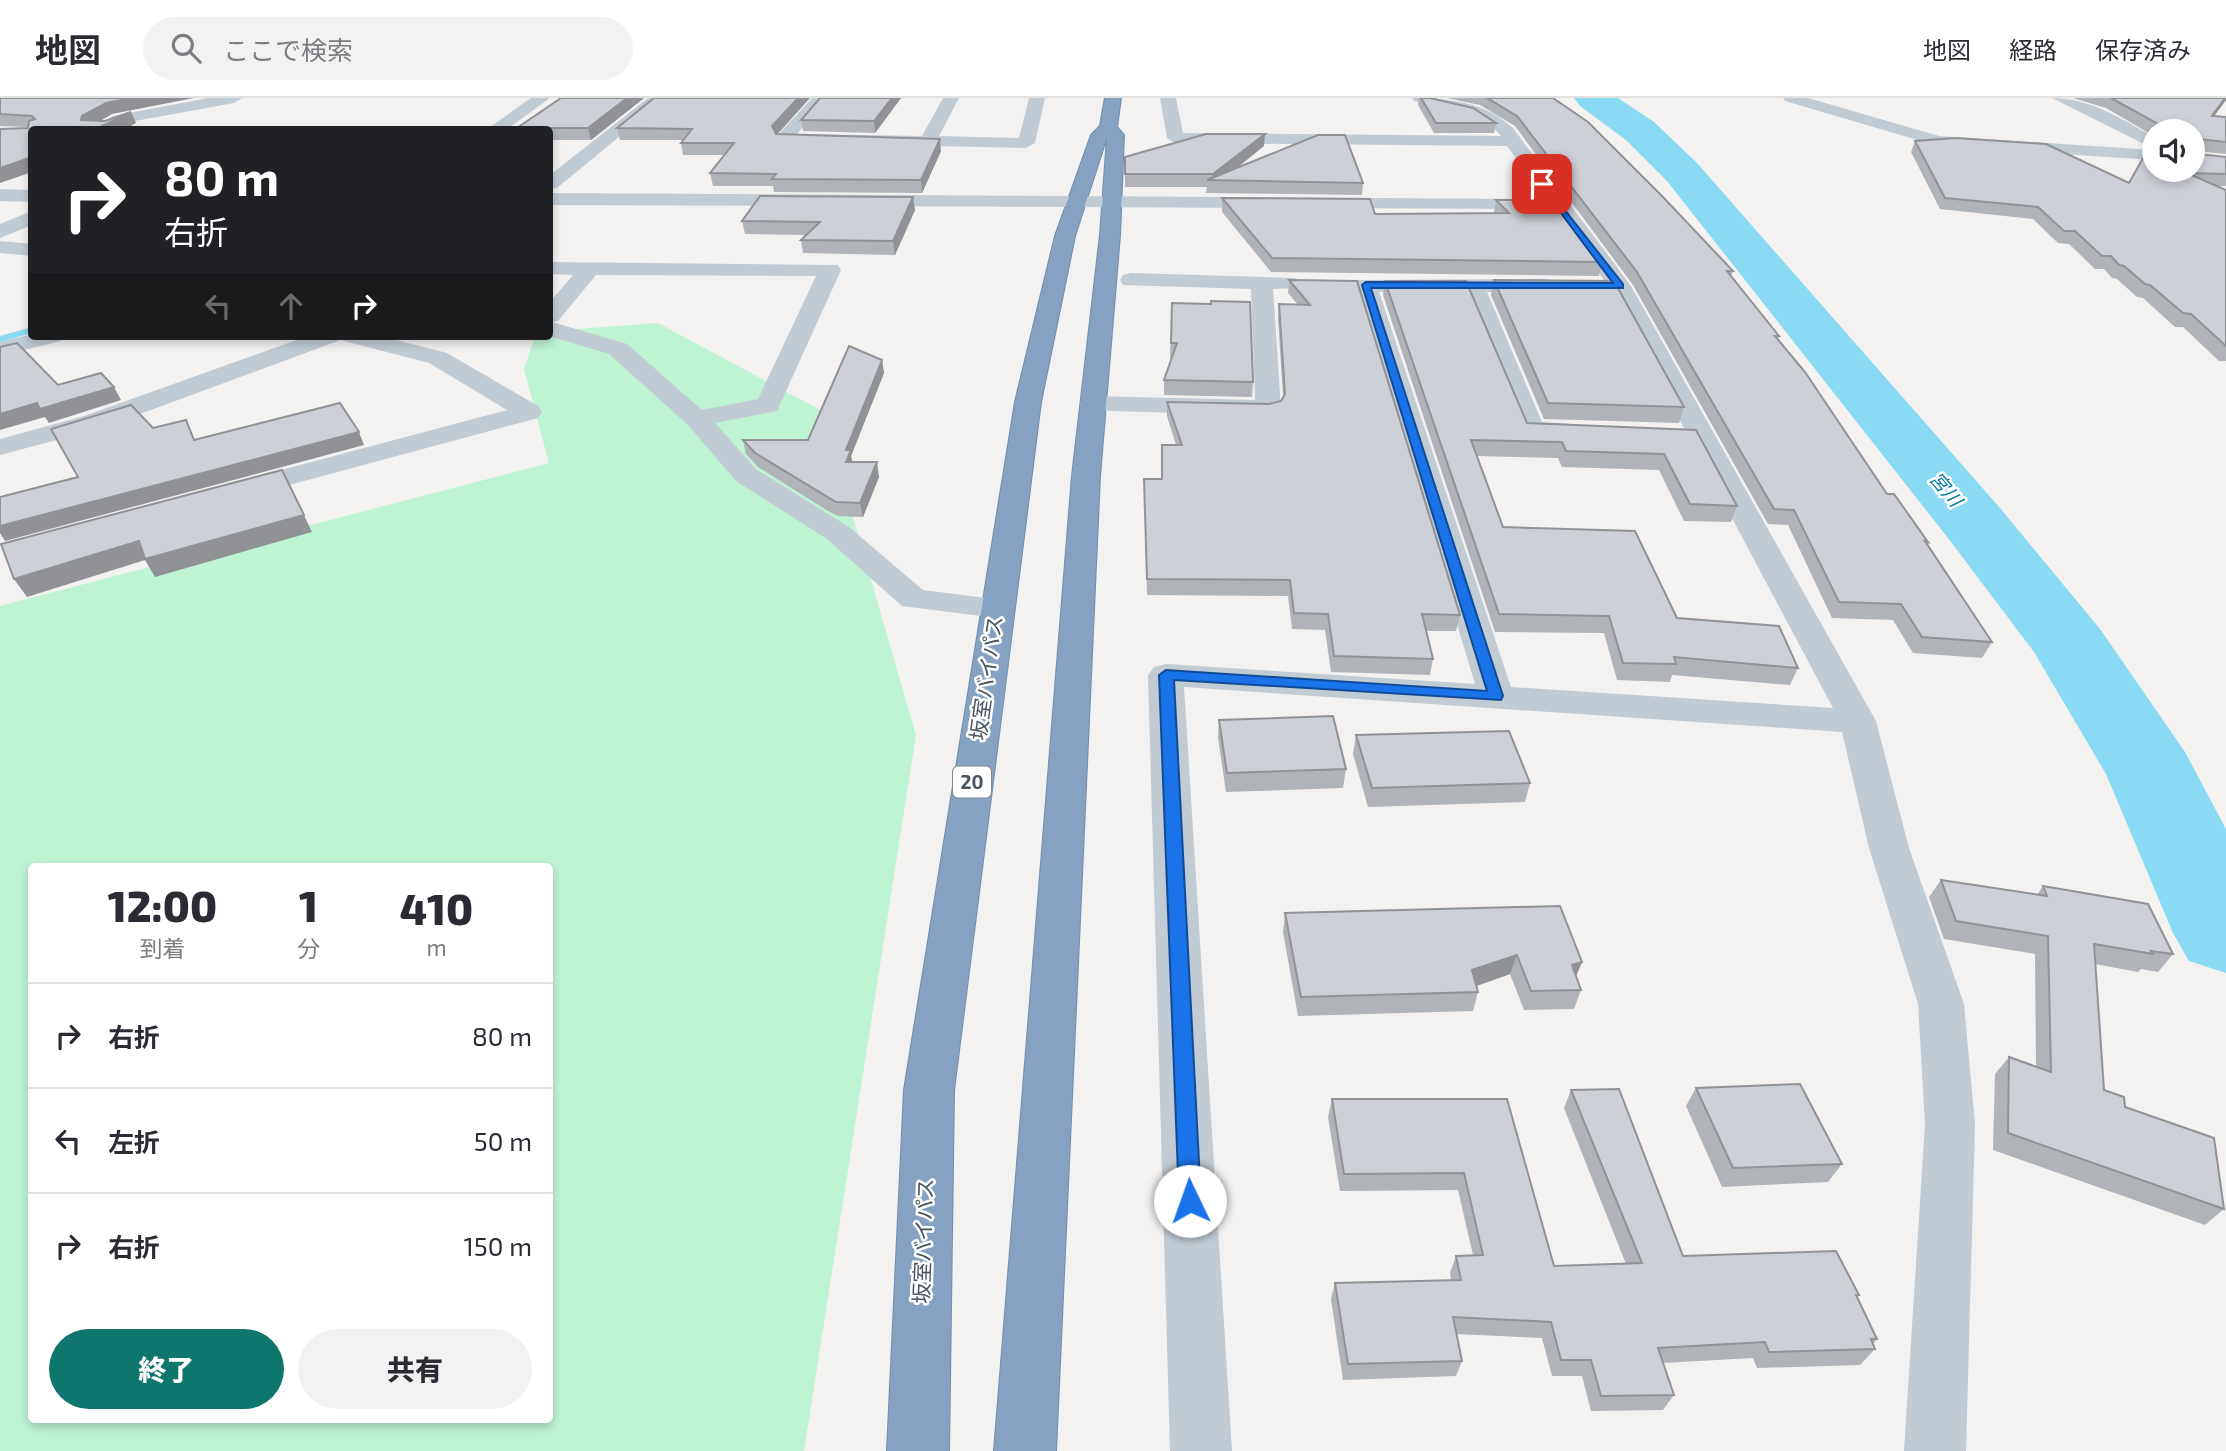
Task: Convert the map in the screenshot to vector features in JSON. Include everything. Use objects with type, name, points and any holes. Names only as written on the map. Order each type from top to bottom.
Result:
[{"type":"highway","name":"坂室バイパス","points":[[1025,1451],[1086,476],[1093,404],[1094,202],[1116,135],[1111,113]]},
{"type":"highway","name":"坂室バイパス","points":[[918,1451],[929,1090],[1028,402],[1065,236],[1094,202]]},
{"type":"street","points":[[105,126],[119,119],[234,98]]},
{"type":"street","points":[[500,126],[542,98]]},
{"type":"street","points":[[553,182],[658,98]]},
{"type":"street","points":[[820,98],[784,139],[1026,143],[1037,98]]},
{"type":"street","points":[[928,141],[951,98]]},
{"type":"street","points":[[1168,98],[1175,138],[1512,141]]},
{"type":"street","points":[[1420,98],[1454,104],[1488,118],[1510,134],[1512,141],[1558,205],[1607,286],[1690,435],[1858,721],[1889,848],[1941,1004],[1950,1124],[1935,1451]]},
{"type":"street","points":[[1791,98],[1938,141],[2142,154]]},
{"type":"street","points":[[2060,98],[2115,121],[2142,137]]},
{"type":"street","points":[[0,195],[28,196]]},
{"type":"street","points":[[553,199],[1558,205]]},
{"type":"street","points":[[0,232],[28,219]]},
{"type":"street","points":[[0,247],[28,250]]},
{"type":"street","points":[[553,268],[830,270],[768,405],[697,419]]},
{"type":"street","points":[[553,312],[590,268]]},
{"type":"street","points":[[1131,280],[1314,284]]},
{"type":"street","points":[[1093,404],[1268,408],[1262,282]]},
{"type":"street","points":[[1496,696],[1353,285],[1566,286]]},
{"type":"street","points":[[1472,285],[1532,430],[1598,432]]},
{"type":"street","points":[[553,330],[618,349],[697,419],[746,475],[838,533],[914,599],[997,608]]},
{"type":"street","points":[[0,349],[37,340]]},
{"type":"street","points":[[0,447],[93,422],[319,340]]},
{"type":"street","points":[[211,497],[529,412],[438,358],[368,340]]},
{"type":"street","points":[[1201,1451],[1166,675],[1858,721]]},
{"type":"green space","points":[[658,323],[822,411],[916,735],[804,1451],[0,1451],[0,606],[549,463],[524,369],[534,340],[553,340],[553,331]]},
{"type":"building","points":[[0,98],[132,98],[106,103],[82,116],[81,120],[105,121],[131,112],[102,126],[28,126],[29,121],[35,119],[32,116],[0,114]]},
{"type":"building","points":[[561,98],[627,98],[588,128],[520,126]]},
{"type":"building","points":[[654,98],[798,98],[772,126],[776,134],[940,139],[921,180],[772,179],[776,174],[710,173],[734,143],[681,143],[692,129],[617,128]]},
{"type":"building","points":[[820,98],[892,98],[874,121],[801,120]]},
{"type":"building","points":[[1421,98],[1473,108],[1496,123],[1436,123]]},
{"type":"building","points":[[1487,98],[1553,98],[1588,122],[1733,271],[1727,271],[1805,372],[1887,494],[1894,494],[1992,642],[1922,637],[1901,604],[1839,602],[1794,510],[1774,509],[1637,272],[1517,116]]},
{"type":"building","points":[[2111,98],[2225,98],[2212,116],[2226,117],[2226,142],[2205,140],[2205,119],[2149,119]]},
{"type":"building","points":[[28,128],[28,158],[0,168],[0,129]]},
{"type":"building","points":[[1206,134],[1265,134],[1213,174],[1125,174],[1125,157]]},
{"type":"building","points":[[1318,135],[1345,135],[1363,183],[1207,180]]},
{"type":"building","points":[[1956,138],[2046,144],[2129,183],[2142,160],[2142,182],[2205,181],[2226,190],[2226,346],[2191,314],[2183,313],[2111,256],[2102,256],[2075,231],[2064,231],[2038,207],[1945,198],[1915,141]]},
{"type":"building","points":[[2205,155],[2226,157],[2226,174],[2205,173]]},
{"type":"building","points":[[760,196],[913,197],[893,241],[801,240],[820,222],[742,221]]},
{"type":"building","points":[[1222,198],[1370,199],[1375,214],[1509,213],[1496,200],[1556,200],[1602,262],[1272,258]]},
{"type":"building","points":[[1289,280],[1357,281],[1460,615],[1422,614],[1433,659],[1334,656],[1328,614],[1294,613],[1290,580],[1147,579],[1144,479],[1162,479],[1162,445],[1182,445],[1167,402],[1269,404],[1281,401],[1285,394],[1279,304],[1310,305]]},
{"type":"building","points":[[1494,280],[1614,281],[1684,407],[1548,403]]},
{"type":"building","points":[[1385,281],[1466,281],[1527,423],[1696,430],[1737,506],[1690,504],[1664,454],[1566,451],[1562,442],[1471,440],[1503,527],[1635,531],[1677,618],[1779,626],[1798,668],[1674,657],[1676,664],[1623,663],[1609,616],[1499,614]]},
{"type":"building","points":[[1211,301],[1250,302],[1253,382],[1164,380],[1177,343],[1171,343],[1172,303],[1211,304]]},
{"type":"building","points":[[17,343],[58,385],[101,373],[114,387],[40,409],[37,403],[0,414],[0,347]]},
{"type":"building","points":[[849,346],[882,360],[846,450],[851,450],[846,462],[877,462],[860,503],[836,502],[755,453],[743,440],[808,440]]},
{"type":"building","points":[[340,403],[359,432],[0,526],[0,497],[78,477],[51,429],[131,405],[153,428],[186,420],[194,440]]},
{"type":"building","points":[[282,470],[304,515],[145,559],[139,541],[14,579],[1,544]]},
{"type":"building","points":[[1333,716],[1346,769],[1227,773],[1219,720]]},
{"type":"building","points":[[1509,731],[1530,783],[1372,788],[1356,735]]},
{"type":"building","points":[[1941,880],[2047,896],[2043,886],[2148,904],[2173,954],[2151,951],[2153,954],[2094,944],[2104,1090],[2124,1097],[2125,1107],[2214,1138],[2224,1209],[2008,1133],[2009,1057],[2051,1072],[2048,936],[1956,921]]},
{"type":"building","points":[[1560,906],[1582,962],[1572,965],[1581,990],[1531,991],[1517,955],[1472,970],[1478,992],[1301,997],[1285,913]]},
{"type":"building","points":[[1800,1084],[1842,1164],[1733,1168],[1696,1088]]},
{"type":"building","points":[[1619,1089],[1683,1256],[1836,1251],[1859,1295],[1856,1295],[1877,1339],[1871,1339],[1875,1349],[1769,1352],[1765,1342],[1658,1348],[1674,1395],[1601,1396],[1591,1360],[1561,1360],[1551,1322],[1453,1317],[1462,1361],[1348,1364],[1335,1283],[1461,1280],[1456,1256],[1483,1255],[1464,1173],[1344,1174],[1332,1099],[1507,1099],[1554,1266],[1642,1263],[1571,1090]]},
{"type":"waterway","name":"宮川","points":[[1593,98],[1640,131],[1682,172],[1974,523],[2071,646],[2152,774],[2226,933]]},
{"type":"waterway","points":[[0,339],[28,331]]},
{"type":"route","points":[[1190,1201],[1166,675],[1496,696],[1366,285],[1620,286],[1542,184]]}]
